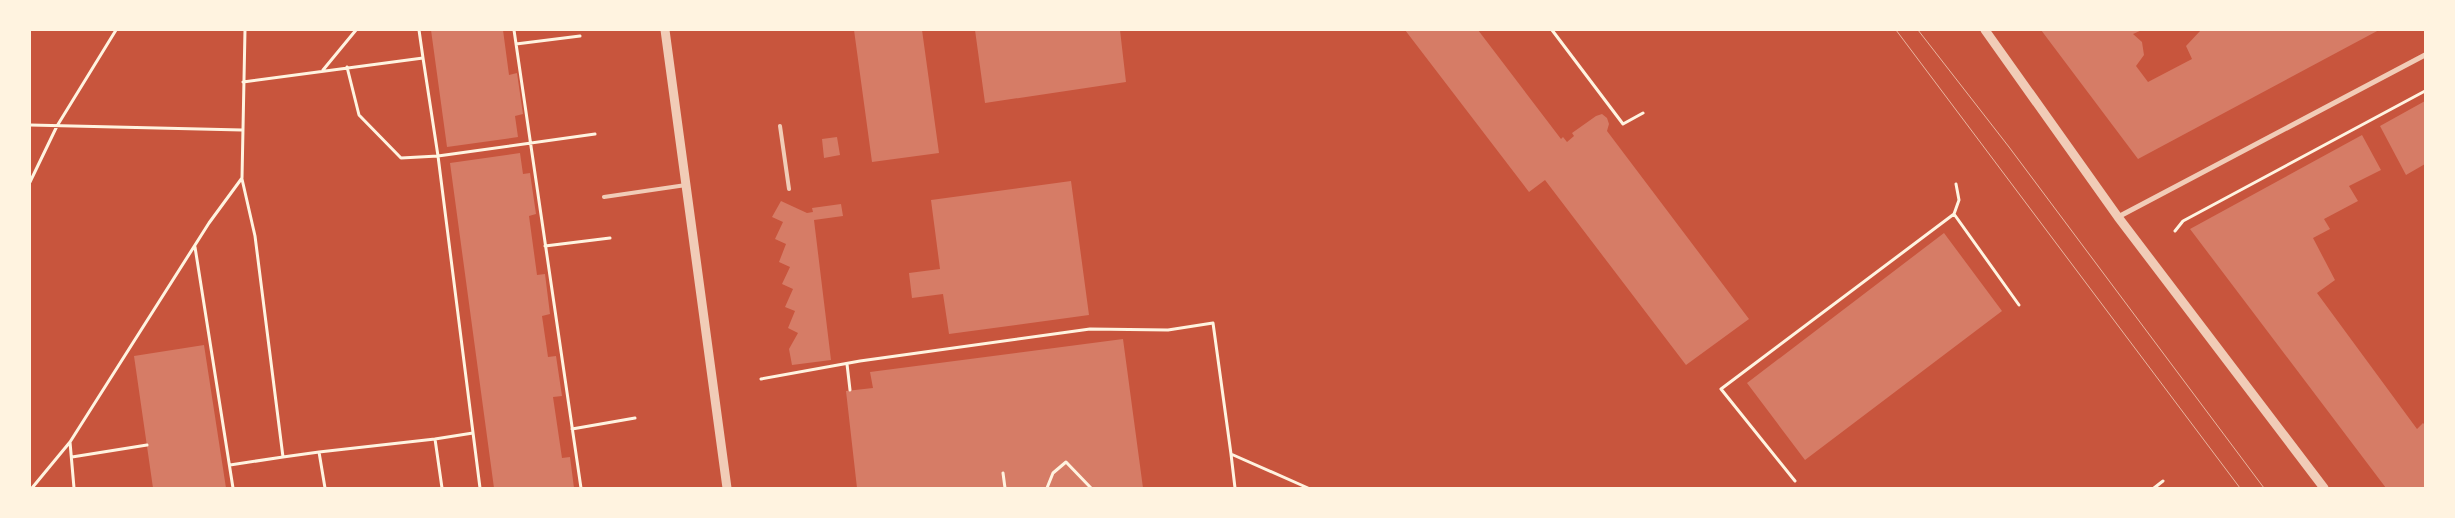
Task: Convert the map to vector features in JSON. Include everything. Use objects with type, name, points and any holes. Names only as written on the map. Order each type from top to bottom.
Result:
[{"type":"street","points":[[665,30],[727,488]]},
{"type":"street","points":[[1985,30],[2118,217],[2324,488]]},
{"type":"street","points":[[2118,217],[2425,56]]},
{"type":"lane","points":[[780,126],[789,189]]},
{"type":"lane","points":[[604,197],[686,185]]},
{"type":"path","points":[[30,182],[57,126],[116,30]]},
{"type":"path","points":[[245,30],[242,178],[255,236],[284,457]]},
{"type":"path","points":[[323,70],[356,30]]},
{"type":"path","points":[[420,30],[480,488]]},
{"type":"path","points":[[514,30],[529,144],[581,488]]},
{"type":"path","points":[[1552,30],[1623,124],[1643,113]]},
{"type":"path","points":[[516,44],[580,36]]},
{"type":"path","points":[[244,82],[423,58]]},
{"type":"path","points":[[347,67],[359,114],[400,158],[438,156],[595,134]]},
{"type":"path","points":[[2175,231],[2183,222],[2425,90]]},
{"type":"path","points":[[30,125],[242,130]]},
{"type":"path","points":[[32,488],[70,442],[194,247],[242,178]]},
{"type":"path","points":[[1795,481],[1721,390],[1954,214],[1959,200],[1956,184]]},
{"type":"path","points":[[1954,214],[2019,305]]},
{"type":"path","points":[[545,246],[610,238]]},
{"type":"path","points":[[194,247],[233,488]]},
{"type":"path","points":[[761,379],[811,372],[847,364],[1090,329],[1168,330],[1213,323],[1235,488]]},
{"type":"path","points":[[847,364],[850,390]]},
{"type":"path","points":[[572,429],[634,418]]},
{"type":"path","points":[[230,465],[473,433]]},
{"type":"path","points":[[435,439],[442,488]]},
{"type":"path","points":[[70,442],[74,488]]},
{"type":"path","points":[[72,457],[147,445]]},
{"type":"path","points":[[320,452],[325,488]]},
{"type":"path","points":[[1230,454],[1308,488]]},
{"type":"path","points":[[1047,488],[1053,473],[1066,462],[1091,488]]},
{"type":"path","points":[[1003,473],[1005,488]]},
{"type":"path","points":[[2154,488],[2163,481]]},
{"type":"building","points":[[431,30],[503,30],[509,75],[517,73],[523,114],[515,116],[518,137],[447,147]]},
{"type":"building","points":[[854,30],[922,30],[939,153],[872,162]]},
{"type":"building","points":[[975,30],[1120,30],[1126,82],[985,103]]},
{"type":"building","points":[[1405,30],[1478,30],[1561,139],[1563,137],[1567,142],[1574,136],[1572,133],[1596,116],[1602,114],[1607,118],[1609,124],[1607,131],[1749,319],[1686,365],[1545,180],[1529,192]]},
{"type":"building","points":[[2041,30],[2142,30],[2133,34],[2142,42],[2144,55],[2136,66],[2148,82],[2192,59],[2186,46],[2201,30],[2379,30],[2138,159]]},
{"type":"building","points":[[2425,101],[2425,164],[2406,175],[2380,126]]},
{"type":"building","points":[[2362,135],[2381,170],[2349,186],[2358,201],[2324,219],[2330,229],[2313,238],[2335,280],[2317,293],[2417,429],[2423,423],[2425,425],[2425,488],[2386,488],[2190,229]]},
{"type":"building","points":[[837,137],[840,155],[824,158],[822,139]]},
{"type":"building","points":[[520,153],[523,174],[530,173],[536,214],[529,216],[537,275],[545,274],[550,314],[542,316],[548,357],[556,356],[562,396],[553,397],[562,458],[570,457],[574,488],[494,488],[450,163]]},
{"type":"building","points":[[1071,181],[1089,315],[949,334],[943,294],[912,298],[909,273],[940,269],[931,200]]},
{"type":"building","points":[[781,201],[807,213],[813,212],[812,208],[841,204],[843,216],[814,220],[831,360],[792,365],[789,349],[798,333],[788,328],[795,311],[785,307],[793,289],[782,284],[790,267],[779,262],[786,244],[775,239],[783,222],[772,217]]},
{"type":"building","points":[[1944,233],[2002,311],[1805,460],[1747,383]]},
{"type":"building","points":[[1123,339],[1143,488],[857,488],[846,391],[873,388],[870,372]]},
{"type":"building","points":[[204,345],[226,488],[153,488],[134,356]]},
{"type":"tram line","points":[[1896,30],[2240,488]]},
{"type":"tram line","points":[[1918,30],[2009,147],[2264,488]]}]
